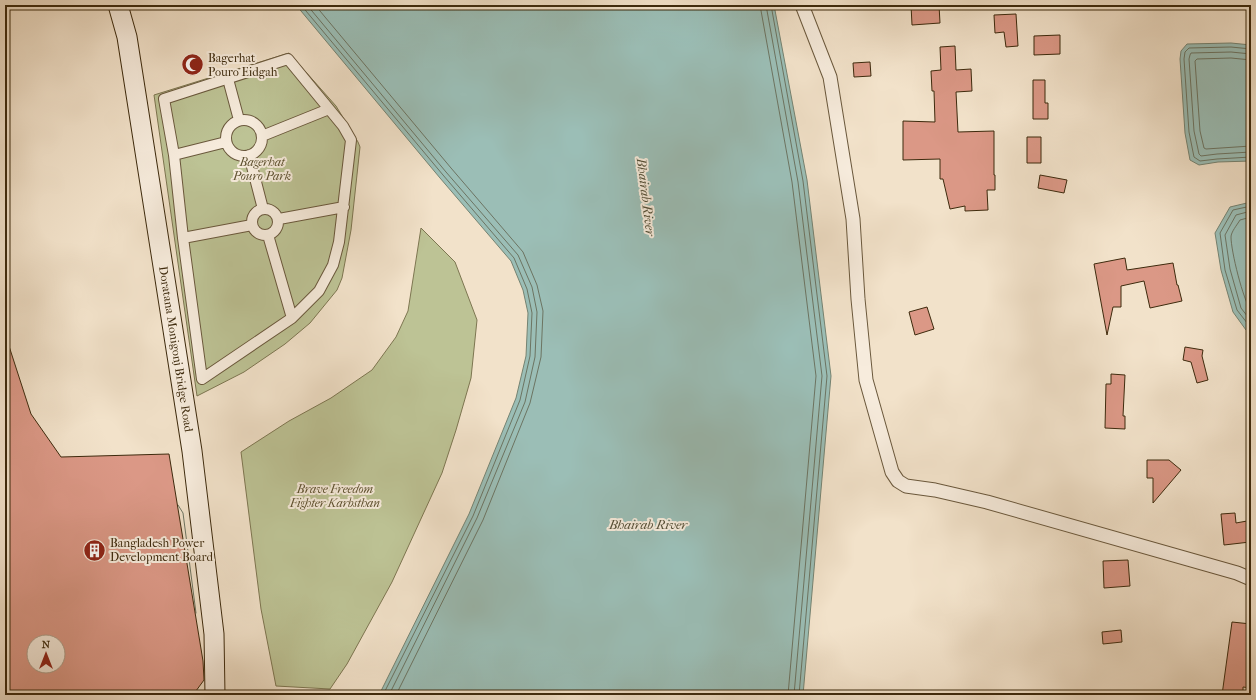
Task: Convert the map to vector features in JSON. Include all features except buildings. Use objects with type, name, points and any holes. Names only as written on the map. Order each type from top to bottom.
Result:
[{"type":"main road","name":"Doratana Monigonj Bridge Road","points":[[118,5],[127,37],[192,451],[214,634],[216,695]]},
{"type":"street","points":[[802,5],[830,77],[853,219],[858,299],[866,380],[892,472],[898,481],[906,486],[935,490],[987,502],[1237,573],[1251,579]]},
{"type":"street","points":[[288,59],[330,109],[343,126],[350,140],[344,207],[339,242],[333,265],[319,291],[292,318],[202,379],[183,238],[174,155],[164,99],[228,79],[288,59]]},
{"type":"street","points":[[228,79],[239,120]]},
{"type":"street","points":[[262,136],[330,109]]},
{"type":"street","points":[[239,120],[251,121],[260,130],[262,136],[262,142],[259,148],[249,155],[243,156],[236,154],[231,151],[226,142],[228,128],[239,120]]},
{"type":"street","points":[[174,155],[226,142]]},
{"type":"street","points":[[249,155],[263,209]]},
{"type":"street","points":[[279,219],[344,207]]},
{"type":"street","points":[[263,209],[273,211],[279,219],[277,229],[268,235],[258,233],[254,230],[252,225],[254,215],[263,209]]},
{"type":"street","points":[[183,238],[252,225]]},
{"type":"street","points":[[268,235],[292,318]]},
{"type":"green space","name":"Bagerhat Pouro Park","points":[[289,53],[336,106],[360,147],[351,230],[342,278],[337,290],[310,323],[285,344],[244,372],[197,396],[154,95]]},
{"type":"green space","name":"Brave Freedom Fighter Karbsthan","points":[[421,228],[455,262],[477,320],[471,378],[456,430],[442,473],[392,582],[347,664],[330,689],[276,686],[261,609],[241,452],[289,421],[331,398],[372,370],[396,337],[408,311]]},
{"type":"water","name":"Bhairab River","points":[[296,5],[774,5],[807,180],[831,376],[803,695],[379,695],[469,514],[516,398],[526,356],[528,313],[523,290],[511,261]]},
{"type":"water","points":[[1231,43],[1251,45],[1251,161],[1218,162],[1199,165],[1190,160],[1185,133],[1180,59],[1181,51],[1187,44]]},
{"type":"water","points":[[1251,202],[1251,333],[1246,330],[1233,312],[1221,270],[1215,233],[1230,207]]},
{"type":"place","name":"Bagerhat Pouro Eidgah","points":[[192,65]]},
{"type":"place","name":"Bangladesh Power Development Board","points":[[95,550]]}]
